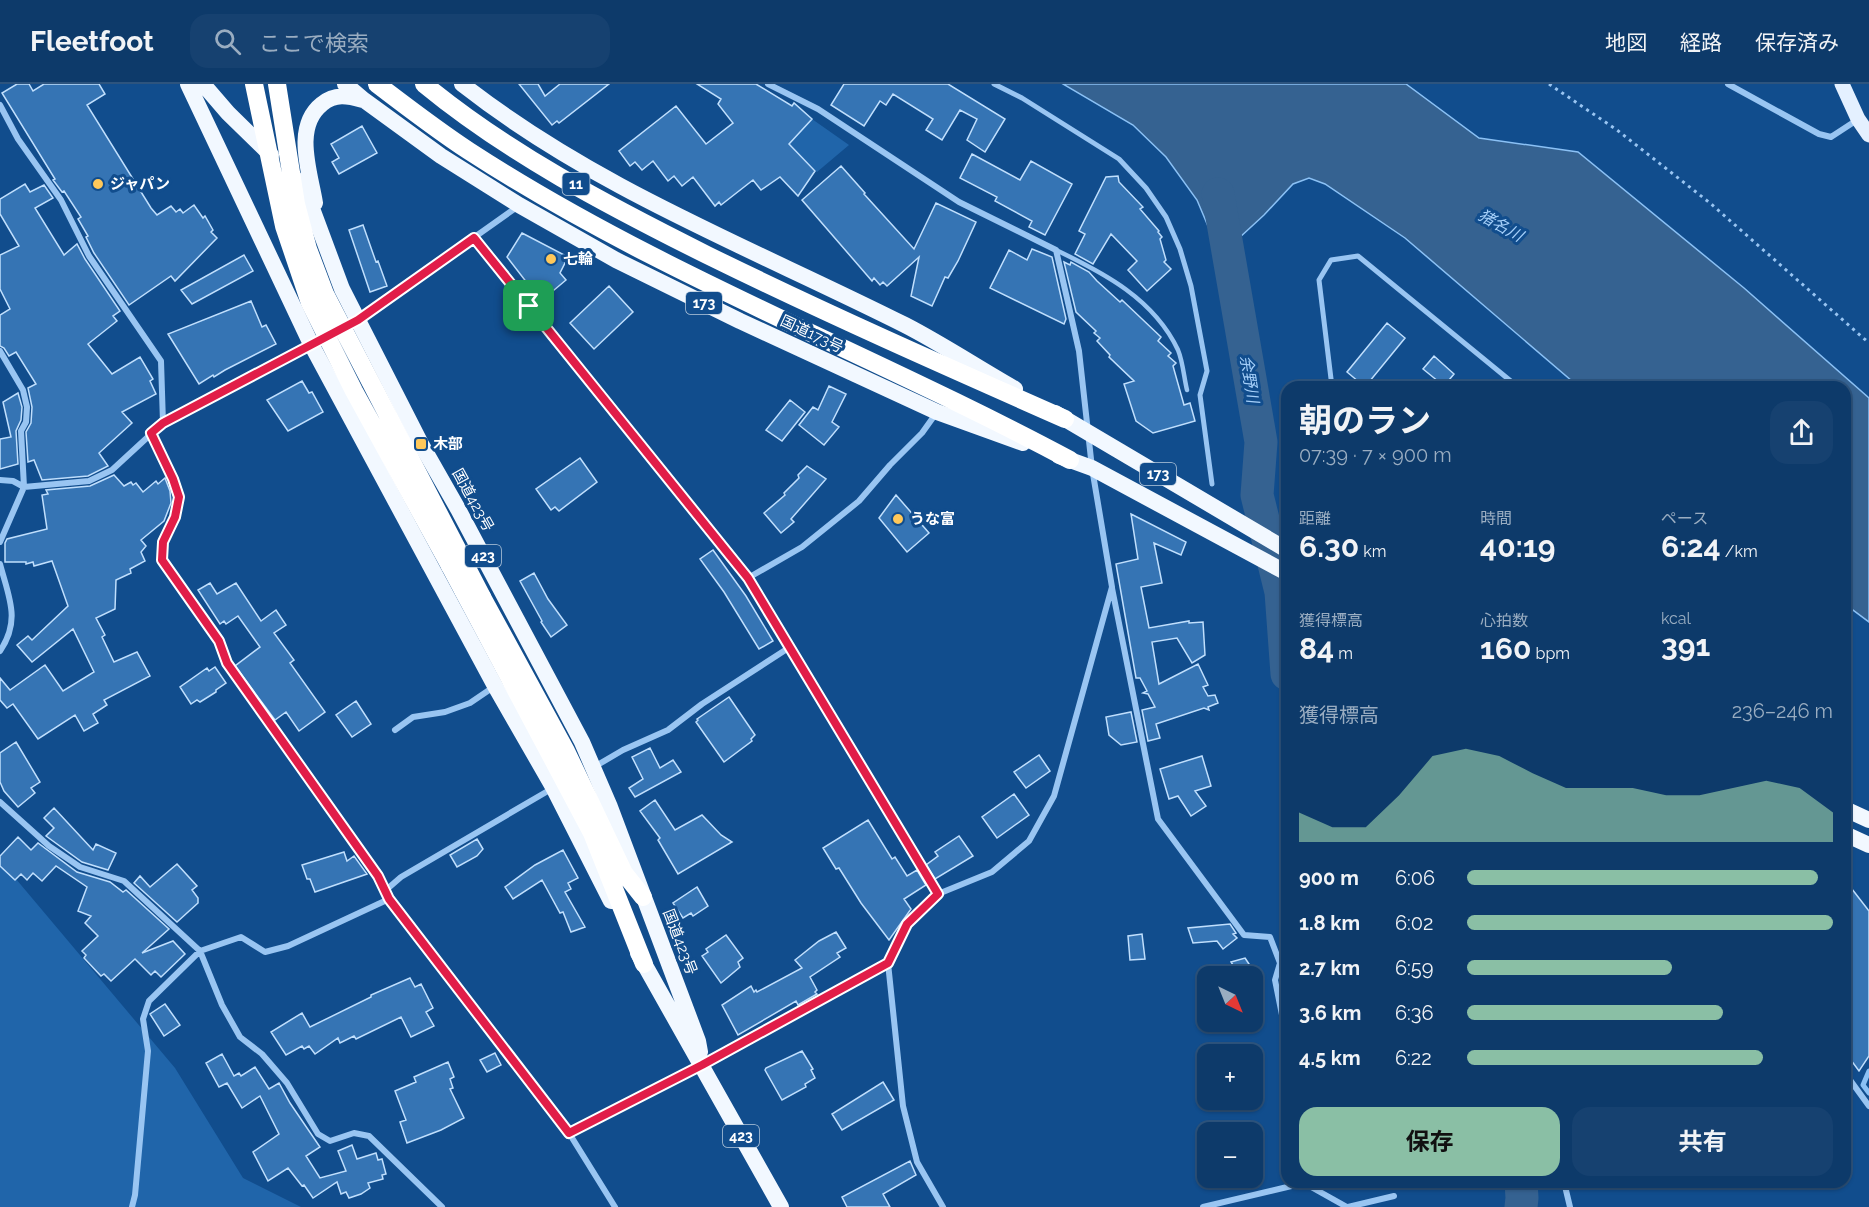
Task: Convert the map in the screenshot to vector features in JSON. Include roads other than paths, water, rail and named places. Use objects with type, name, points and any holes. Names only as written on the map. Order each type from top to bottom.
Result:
[{"type":"highway","name":"国道423号","points":[[188,84],[311,344],[495,686],[553,787],[644,964],[781,1207]]},
{"type":"highway","name":"国道423号","points":[[203,84],[228,113],[289,171],[302,187],[318,222],[339,281],[358,320],[421,444],[582,742],[698,1041],[702,1065]]},
{"type":"highway","points":[[254,84],[284,226],[310,303],[354,391],[592,833],[644,964]]},
{"type":"highway","points":[[277,84],[296,204],[308,249],[325,294],[482,597],[566,752],[624,873],[644,897]]},
{"type":"highway","name":"国道173号","points":[[345,84],[441,156],[519,206],[616,260],[740,321],[937,412],[1092,468],[1281,570]]},
{"type":"highway","points":[[377,84],[469,151],[611,233],[726,291],[991,417],[1071,460]]},
{"type":"highway","name":"11","points":[[424,84],[487,130],[616,207],[736,269],[898,346],[1065,419]]},
{"type":"highway","name":"173","points":[[462,84],[551,146],[648,202],[906,326],[1281,547]]},
{"type":"highway","points":[[318,222],[306,149],[309,120],[315,110],[325,101],[336,97],[348,96],[364,100]]},
{"type":"highway","points":[[1851,812],[1869,820]]},
{"type":"highway","points":[[1851,837],[1869,845]]},
{"type":"main road","points":[[1842,84],[1858,119],[1869,135]]},
{"type":"street","points":[[768,84],[818,109],[959,202],[1056,250],[1079,351],[1092,468],[1112,587],[1158,819],[1244,935],[1270,937],[1280,963],[1275,980],[1281,1010]]},
{"type":"street","points":[[994,84],[1022,98],[1119,159],[1146,188],[1166,217],[1180,249],[1191,286],[1207,371],[1200,395],[1212,484]]},
{"type":"street","points":[[1728,84],[1819,134],[1831,137],[1858,119]]},
{"type":"street","points":[[0,105],[18,139],[61,200],[89,256],[161,362],[163,423]]},
{"type":"street","points":[[339,330],[358,320],[519,206]]},
{"type":"street","points":[[474,238],[748,578],[938,894]]},
{"type":"street","points":[[1331,381],[1320,280],[1331,260],[1358,256],[1511,381]]},
{"type":"street","points":[[0,480],[13,481],[24,487],[89,481],[112,470],[163,423],[330,335]]},
{"type":"street","points":[[0,351],[23,390],[27,407],[26,422],[21,431],[24,487],[0,542]]},
{"type":"street","points":[[748,578],[802,547],[859,501],[922,433],[937,412]]},
{"type":"street","points":[[151,433],[179,497],[175,517],[163,542],[162,560],[219,641],[227,663],[372,866],[389,899],[569,1133],[615,1207]]},
{"type":"street","points":[[0,564],[13,615],[9,639],[0,651]]},
{"type":"street","points":[[943,1207],[917,1162],[903,1106],[888,963],[907,924],[938,894],[992,872],[1029,841],[1054,796],[1112,587]]},
{"type":"street","points":[[593,768],[623,750],[668,730],[702,704],[790,647]]},
{"type":"street","points":[[395,730],[413,717],[445,712],[470,703],[495,686]]},
{"type":"street","points":[[386,890],[400,877],[553,787]]},
{"type":"street","points":[[0,802],[49,846],[80,867],[124,881],[200,951],[222,1005],[240,1037],[262,1054],[287,1083],[318,1134],[330,1141],[354,1133],[369,1136],[442,1207]]},
{"type":"street","points":[[132,1207],[148,1051],[143,1019],[149,1001],[200,951],[240,937],[265,951],[288,946],[389,899]]},
{"type":"street","points":[[569,1133],[702,1065],[888,963]]},
{"type":"street","points":[[1851,1081],[1869,1106]]},
{"type":"street","points":[[1203,1207],[1283,1188]]},
{"type":"street","points":[[1313,1188],[1348,1207],[1394,1196]]},
{"type":"street","points":[[1565,1188],[1570,1207]]},
{"type":"lane","points":[[1056,250],[1094,268],[1134,294],[1163,326],[1179,351],[1187,390]]},
{"type":"water","name":"猪名川","points":[[1063,84],[1406,84],[1479,138],[1578,152],[1744,288],[1850,381],[1572,381],[1405,238],[1325,184],[1309,178],[1293,184],[1239,238],[1213,238],[1197,200],[1166,157],[1133,125]]},
{"type":"water","points":[[1851,382],[1869,398],[1869,622],[1851,608]]},
{"type":"waterway","name":"余野川","points":[[1218,194],[1261,442],[1257,495],[1281,592]]},
{"type":"waterway","points":[[1869,1071],[1863,1085],[1869,1093]]},
{"type":"waterway","name":"余野川","points":[[1521,1188],[1521,1207]]},
{"type":"place","name":"ジャパン","points":[[98,184]]},
{"type":"place","name":"七輪","points":[[551,259]]},
{"type":"place","name":"木部","points":[[421,444]]},
{"type":"place","name":"うな富","points":[[898,519]]}]
